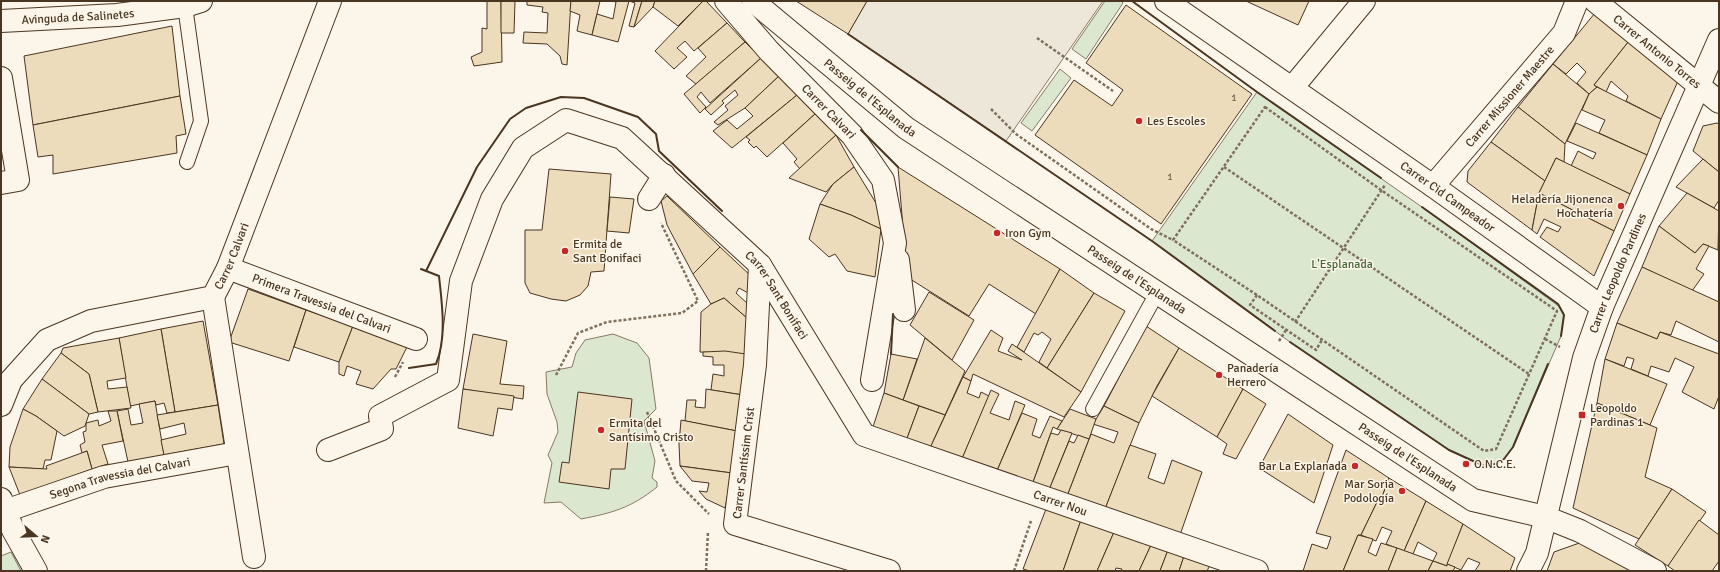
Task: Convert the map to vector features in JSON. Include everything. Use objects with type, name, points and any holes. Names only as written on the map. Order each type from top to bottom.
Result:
[{"type":"street","name":"Carrer Calvari","points":[[1,404],[11,380],[47,340],[91,321],[213,297],[228,268],[330,1]]},
{"type":"street","name":"Carrer Calvari","points":[[726,1],[769,51],[852,135],[884,180],[902,279],[904,310]]},
{"type":"street","name":"Passeig de l'Esplanada","points":[[753,1],[906,128],[1474,500],[1545,517],[1580,531],[1655,571]]},
{"type":"street","name":"Carrer Cid Campeador","points":[[1166,1],[1434,186],[1602,307]]},
{"type":"street","points":[[1292,88],[1364,1]]},
{"type":"street","name":"Carrer Missioner Maestre","points":[[1434,186],[1564,33],[1577,1]]},
{"type":"street","name":"Carrer Antonio Torres","points":[[1595,1],[1719,102]]},
{"type":"street","name":"Avinguda de Salinetes","points":[[1,21],[117,15],[193,4]]},
{"type":"street","name":"Carrer Leopoldo Pardines","points":[[1528,571],[1537,553],[1584,358],[1602,307],[1719,40]]},
{"type":"street","points":[[1,78],[18,180],[1,183]]},
{"type":"street","name":"Carrer Sant Bonifaci","points":[[328,450],[382,429],[380,416],[448,380],[461,281],[492,199],[523,148],[566,120],[622,138],[664,175],[760,265],[864,435]]},
{"type":"street","points":[[649,199],[664,175]]},
{"type":"street","name":"Carrer Calvari","points":[[872,380],[896,243]]},
{"type":"street","name":"Carrer Santíssim Crist","points":[[760,265],[755,364],[735,524],[889,571]]},
{"type":"street","name":"Primera Travessia del Calvari","points":[[228,268],[416,339]]},
{"type":"street","points":[[213,297],[254,557]]},
{"type":"street","name":"Carrer Nou","points":[[864,435],[1257,571]]},
{"type":"street","name":"Segona Travessia del Calvari","points":[[3,505],[104,477],[237,454]]},
{"type":"street","points":[[3,505],[13,530],[36,571]]},
{"type":"lane","points":[[187,162],[201,121],[193,4]]},
{"type":"lane","points":[[1093,409],[1157,293]]},
{"type":"path","points":[[1037,38],[1112,91]]},
{"type":"path","points":[[991,109],[1016,134],[1151,229],[1173,240],[1257,295],[1484,451],[1496,449],[1557,311],[1381,190],[1265,107],[1173,240]]},
{"type":"path","points":[[1224,167],[1529,374]]},
{"type":"path","points":[[1295,322],[1381,190]]},
{"type":"path","points":[[556,375],[578,333],[607,322],[682,313],[698,301],[649,199]]},
{"type":"path","points":[[1257,295],[1250,305],[1316,350],[1322,340]]},
{"type":"path","points":[[647,412],[676,481],[709,514],[735,524]]},
{"type":"path","points":[[1014,571],[1039,496]]},
{"type":"path","points":[[709,514],[709,521]]},
{"type":"path","points":[[706,571],[708,528]]},
{"type":"green space","points":[[1105,1],[1121,1],[1123,3],[1086,59],[1072,49]]},
{"type":"green space","points":[[1060,69],[1071,78],[1032,131],[1021,123]]},
{"type":"green space","name":"L'Esplanada","points":[[1257,92],[1422,207],[1560,307],[1564,315],[1561,336],[1513,447],[1504,459],[1495,464],[1484,466],[1449,450],[1290,342],[1152,241]]},
{"type":"green space","points":[[613,334],[637,343],[649,358],[656,409],[644,421],[655,461],[652,478],[657,482],[657,487],[639,500],[621,509],[581,519],[561,502],[544,503],[552,463],[548,455],[558,432],[557,422],[547,394],[546,372],[572,367],[576,353],[585,340]]},
{"type":"green space","points":[[11,552],[21,571],[1,571],[1,556]]},
{"type":"shaded area","points":[[867,1],[1103,1],[1006,141],[848,34]]},
{"type":"building","points":[[487,1],[501,1],[502,62],[474,66],[471,57],[482,52],[482,28],[487,29]]},
{"type":"building","points":[[501,1],[515,1],[514,33],[501,33]]},
{"type":"building","points":[[527,1],[571,1],[567,65],[562,64],[560,56],[547,44],[523,43],[524,32],[547,33],[548,13],[542,12],[543,7],[527,5]]},
{"type":"building","points":[[571,1],[600,1],[592,35],[577,31],[580,15],[570,11]]},
{"type":"building","points":[[611,1],[629,1],[618,42],[592,35],[597,14],[613,19],[616,2]]},
{"type":"building","points":[[629,1],[642,1],[634,27],[629,26],[635,3]]},
{"type":"building","points":[[642,1],[655,1],[653,7],[634,27]]},
{"type":"building","points":[[655,1],[703,1],[678,26],[653,7]]},
{"type":"building","points":[[703,1],[706,1],[727,23],[694,51],[685,41],[677,48],[687,57],[674,69],[655,51]]},
{"type":"building","points":[[796,1],[867,1],[848,34]]},
{"type":"building","points":[[1246,1],[1309,1],[1298,25]]},
{"type":"building","name":"Les Escoles","points":[[1126,5],[1252,94],[1161,224],[1035,135],[1074,80],[1112,106],[1123,90],[1086,63]]},
{"type":"building","points":[[1595,13],[1629,41],[1594,85],[1597,87],[1589,94],[1577,83],[1586,72],[1577,63],[1566,74],[1553,64]]},
{"type":"building","points":[[727,23],[745,42],[696,84],[686,76],[706,57],[698,48]]},
{"type":"building","points":[[172,26],[180,96],[33,125],[24,56]]},
{"type":"building","points":[[1629,41],[1678,81],[1661,119],[1626,101],[1628,96],[1611,81],[1606,92],[1594,85]]},
{"type":"building","points":[[745,42],[761,58],[710,103],[701,92],[697,97],[706,107],[700,113],[684,94]]},
{"type":"building","points":[[761,58],[779,76],[745,108],[718,125],[714,122],[728,110],[725,106],[738,95],[735,90],[722,101],[724,103],[711,115],[705,109]]},
{"type":"building","points":[[1553,64],[1589,94],[1565,144],[1518,107]]},
{"type":"building","points":[[779,76],[797,95],[732,148],[713,131],[727,120],[737,129],[753,116],[745,108]]},
{"type":"building","points":[[1597,87],[1661,119],[1647,155],[1599,133],[1605,120],[1582,110],[1589,94]]},
{"type":"building","points":[[797,95],[815,114],[767,157],[756,146],[754,148],[748,142],[750,140],[746,137]]},
{"type":"building","points":[[180,96],[186,134],[176,136],[177,153],[53,174],[53,155],[38,157],[33,125]]},
{"type":"building","points":[[1518,107],[1565,144],[1564,162],[1556,158],[1545,181],[1491,142]]},
{"type":"building","points":[[815,114],[836,135],[800,169],[794,162],[797,159],[783,143]]},
{"type":"building","points":[[1576,123],[1647,155],[1630,194],[1571,166],[1578,151],[1593,159],[1596,153],[1567,141]]},
{"type":"building","points":[[1717,123],[1719,124],[1719,172],[1693,151],[1703,126]]},
{"type":"building","points":[[836,135],[854,167],[833,184],[826,192],[789,178]]},
{"type":"building","points":[[1491,142],[1545,181],[1539,193],[1532,230],[1467,182],[1468,171]]},
{"type":"building","points":[[1556,158],[1630,194],[1614,231],[1539,193]]},
{"type":"building","points":[[1703,159],[1719,172],[1719,200],[1714,208],[1676,187]]},
{"type":"building","points":[[854,167],[879,208],[881,229],[851,215],[820,204],[833,184]]},
{"type":"building","points":[[898,167],[1060,269],[1036,314],[989,284],[969,316],[907,277]]},
{"type":"building","name":"Ermita de Sant Bonifaci","points":[[549,169],[611,174],[604,271],[591,272],[588,286],[580,295],[566,301],[551,299],[530,293],[525,283],[525,230],[542,230]]},
{"type":"building","points":[[1539,193],[1614,231],[1594,276],[1540,237],[1547,227],[1558,232],[1561,227],[1544,219],[1537,234],[1532,230]]},
{"type":"building","points":[[1687,193],[1719,211],[1718,250],[1703,244],[1695,253],[1659,226]]},
{"type":"building","points":[[667,196],[720,247],[693,274],[667,225],[661,201]]},
{"type":"building","points":[[610,197],[634,199],[629,233],[607,231]]},
{"type":"building","points":[[820,204],[851,215],[881,229],[875,277],[847,271],[835,254],[829,257],[809,239]]},
{"type":"building","points":[[1659,226],[1695,253],[1703,244],[1709,246],[1696,269],[1704,274],[1692,291],[1642,267]]},
{"type":"building","points":[[720,247],[751,276],[750,294],[739,288],[736,293],[749,305],[748,319],[724,298],[711,304],[693,274]]},
{"type":"building","points":[[1642,267],[1719,302],[1719,342],[1676,321],[1671,335],[1660,332],[1657,339],[1617,323]]},
{"type":"building","points":[[1060,269],[1094,293],[1047,368],[1039,362],[1051,339],[1042,332],[1038,335],[1034,333],[1024,352],[1017,347]]},
{"type":"building","points":[[248,289],[306,310],[289,361],[229,342]]},
{"type":"building","points":[[929,292],[974,320],[952,360],[910,325]]},
{"type":"building","points":[[1094,293],[1125,311],[1081,392],[1047,368]]},
{"type":"building","points":[[724,298],[748,319],[746,354],[700,352],[701,312],[711,304]]},
{"type":"building","points":[[306,310],[353,326],[339,362],[294,347]]},
{"type":"building","points":[[203,321],[218,405],[175,412],[161,329]]},
{"type":"building","points":[[1617,323],[1657,339],[1660,332],[1719,354],[1719,396],[1714,409],[1682,392],[1694,367],[1675,358],[1669,372],[1651,366],[1648,376],[1631,369],[1634,359],[1627,357],[1624,366],[1605,359]]},
{"type":"building","points":[[353,326],[408,345],[396,369],[391,369],[373,389],[356,384],[361,371],[347,366],[344,376],[339,374],[339,362]]},
{"type":"building","points":[[1146,326],[1179,348],[1157,386],[1139,423],[1104,406]]},
{"type":"building","points":[[161,329],[175,412],[167,413],[164,403],[156,405],[155,401],[130,406],[119,338]]},
{"type":"building","points":[[991,330],[1003,338],[998,351],[1022,360],[1008,351],[1012,344],[1081,392],[1064,417],[973,374],[971,381],[963,377]]},
{"type":"building","points":[[473,334],[507,341],[500,384],[524,386],[523,399],[463,389]]},
{"type":"building","points":[[119,338],[126,378],[107,381],[108,389],[127,387],[131,408],[98,412],[89,374],[61,353],[63,348]]},
{"type":"building","points":[[925,338],[965,371],[945,415],[903,400]]},
{"type":"building","points":[[1179,348],[1243,389],[1217,437],[1152,396]]},
{"type":"building","points":[[725,351],[746,354],[743,395],[711,390],[713,374],[724,376],[724,365],[713,365],[713,357],[703,356],[703,352]]},
{"type":"building","points":[[61,353],[89,374],[98,412],[89,414],[42,379]]},
{"type":"building","points":[[891,354],[917,359],[903,400],[884,393]]},
{"type":"building","points":[[1605,359],[1667,384],[1650,425],[1597,403]]},
{"type":"building","points":[[963,377],[971,381],[967,393],[979,398],[981,392],[989,396],[961,461],[929,450]]},
{"type":"building","points":[[42,379],[89,414],[85,426],[64,436],[36,416],[23,409]]},
{"type":"building","points":[[463,389],[514,396],[512,410],[498,408],[493,436],[458,428]]},
{"type":"building","points":[[706,389],[743,395],[737,431],[685,421],[687,400],[696,400],[695,407],[705,408]]},
{"type":"building","points":[[1243,389],[1266,404],[1236,459],[1223,454],[1227,444],[1217,437]]},
{"type":"building","points":[[991,390],[999,394],[990,413],[1009,420],[1015,401],[1025,405],[996,473],[961,461]]},
{"type":"building","name":"Ermita del Santísimo Cristo","points":[[578,392],[632,399],[625,469],[611,469],[609,489],[559,482],[562,462],[569,463]]},
{"type":"building","points":[[884,393],[919,406],[906,441],[872,430]]},
{"type":"building","points":[[155,401],[164,455],[128,462],[117,411],[128,409],[131,425],[143,423],[139,404]]},
{"type":"building","points":[[1597,403],[1657,428],[1645,477],[1672,489],[1639,539],[1573,508]]},
{"type":"building","points":[[218,405],[224,444],[164,455],[161,440],[186,434],[184,423],[160,429],[157,415]]},
{"type":"building","points":[[919,406],[945,415],[929,450],[906,441]]},
{"type":"building","points":[[1104,406],[1139,423],[1105,509],[1067,496],[1091,434],[1114,443],[1118,432],[1093,424]]},
{"type":"building","points":[[23,409],[57,431],[51,460],[45,460],[43,469],[9,467],[10,447]]},
{"type":"building","points":[[1070,409],[1096,419],[1089,439],[1057,429]]},
{"type":"building","points":[[108,411],[117,411],[123,441],[102,445],[108,464],[92,469],[87,451],[82,453],[80,445],[85,442],[83,432],[86,431],[86,423],[98,420],[99,426],[111,421]]},
{"type":"building","points":[[1022,413],[1037,419],[1032,435],[1040,438],[1050,416],[1062,421],[1057,429],[1053,427],[1032,485],[996,473]]},
{"type":"building","points":[[1288,414],[1333,445],[1314,503],[1259,468]]},
{"type":"building","points":[[681,420],[737,431],[732,473],[680,466],[679,444]]},
{"type":"building","points":[[1061,430],[1072,433],[1049,490],[1032,485],[1051,433],[1058,435]]},
{"type":"building","points":[[1078,435],[1089,439],[1067,496],[1049,490],[1069,441],[1074,443]]},
{"type":"building","points":[[1130,445],[1156,454],[1148,478],[1164,484],[1172,460],[1202,472],[1180,535],[1105,509]]},
{"type":"building","points":[[1346,450],[1389,478],[1382,497],[1380,496],[1361,535],[1358,535],[1343,571],[1303,571],[1312,544],[1327,549],[1331,537],[1316,533]]},
{"type":"building","points":[[87,451],[92,469],[20,495],[9,467],[47,469],[46,466]]},
{"type":"building","points":[[680,466],[732,473],[725,508],[706,499],[699,491],[707,492],[709,483],[692,481]]},
{"type":"building","points":[[1389,478],[1426,501],[1404,551],[1386,544],[1392,531],[1382,527],[1376,541],[1361,535],[1380,496],[1382,497]]},
{"type":"building","points":[[1672,489],[1706,512],[1668,566],[1635,545]]},
{"type":"building","points":[[1426,501],[1463,524],[1447,566],[1433,561],[1437,553],[1418,542],[1413,554],[1404,551]]},
{"type":"building","points":[[1046,509],[1081,520],[1063,571],[1030,571],[1023,569]]},
{"type":"building","points":[[1081,520],[1114,532],[1097,571],[1063,571]]},
{"type":"building","points":[[1699,520],[1719,535],[1719,561],[1712,571],[1675,571],[1668,566]]},
{"type":"building","points":[[1463,524],[1515,558],[1510,571],[1475,571],[1480,563],[1468,558],[1461,570],[1447,564]]},
{"type":"building","points":[[1114,532],[1151,545],[1139,571],[1121,571],[1122,569],[1116,568],[1115,571],[1097,571]]},
{"type":"building","points":[[1358,535],[1373,539],[1368,552],[1376,556],[1381,543],[1397,548],[1388,571],[1343,571]]},
{"type":"building","points":[[1585,541],[1641,571],[1547,571],[1554,552]]},
{"type":"building","points":[[1151,545],[1168,550],[1160,571],[1139,571]]},
{"type":"building","points":[[1397,548],[1433,561],[1428,571],[1388,571]]},
{"type":"building","points":[[1168,550],[1184,556],[1179,571],[1160,571]]},
{"type":"building","points":[[1184,556],[1210,565],[1207,571],[1179,571]]},
{"type":"building","points":[[1433,561],[1455,567],[1453,571],[1428,571]]},
{"type":"wall","points":[[1132,1],[1257,92],[1381,178]]},
{"type":"wall","points":[[848,34],[1152,241],[1275,331]]},
{"type":"wall","points":[[426,271],[477,167],[510,119],[526,108],[561,97],[584,98],[638,117],[656,134],[659,151],[722,211]]},
{"type":"wall","points":[[861,130],[898,167]]},
{"type":"wall","points":[[1422,207],[1558,304],[1564,315],[1561,336]]},
{"type":"wall","points":[[409,368],[436,364],[442,343],[443,321],[439,276],[421,269]]},
{"type":"wall","points":[[891,354],[893,314]]},
{"type":"wall","points":[[1290,342],[1449,450],[1484,466],[1495,464],[1504,459],[1513,447],[1548,364]]},
{"type":"place","name":"Les Escoles","points":[[1139,121]]},
{"type":"place","name":"Heladería Jijonenca Hochatería","points":[[1621,206]]},
{"type":"place","name":"Iron Gym","points":[[997,233]]},
{"type":"place","name":"Ermita de Sant Bonifaci","points":[[565,251]]},
{"type":"place","name":"Panadería Herrero","points":[[1219,375]]},
{"type":"place","name":"Leopoldo Pardinas 1","points":[[1582,415]]},
{"type":"place","name":"Ermita del Santísimo Cristo","points":[[601,430]]},
{"type":"place","name":"O.N.C.E.","points":[[1466,464]]},
{"type":"place","name":"Bar La Explanada","points":[[1355,466]]},
{"type":"place","name":"Mar Soria Podología","points":[[1402,491]]}]
